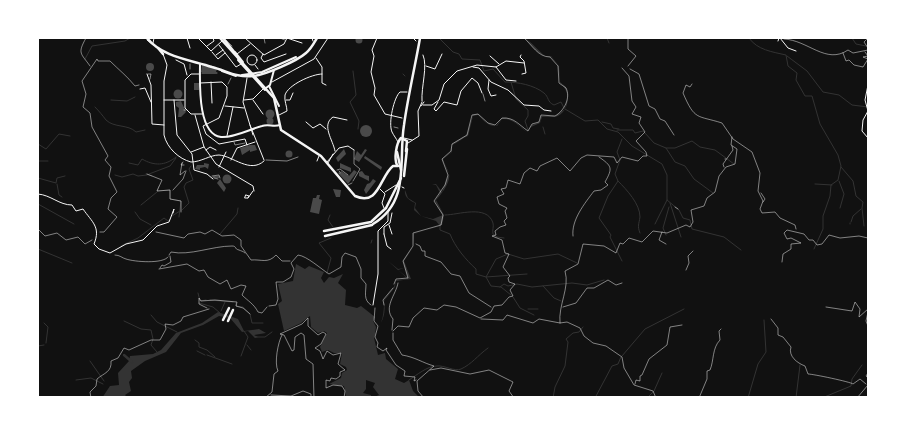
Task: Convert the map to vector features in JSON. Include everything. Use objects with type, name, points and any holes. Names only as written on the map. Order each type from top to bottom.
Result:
[{"type":"main road","points":[[147,38],[166,51],[236,76],[254,76],[296,58]]},
{"type":"main road","points":[[263,88],[270,83],[272,74],[277,68],[307,50],[314,38]]},
{"type":"main road","points":[[402,186],[403,129],[420,38]]},
{"type":"main road","points":[[223,39],[270,93],[278,106],[279,125],[284,132],[328,163],[354,195],[362,198],[372,196],[379,188],[395,160],[398,142],[402,137]]},
{"type":"main road","points":[[155,43],[164,55],[166,51]]},
{"type":"main road","points":[[233,51],[256,74]]},
{"type":"main road","points":[[408,91],[415,56]]},
{"type":"main road","points":[[220,70],[232,76],[250,78],[296,58]]},
{"type":"main road","points":[[200,63],[202,114],[206,124],[213,131],[220,136],[227,136],[251,129],[279,125]]},
{"type":"main road","points":[[242,63],[250,78]]},
{"type":"main road","points":[[220,70],[250,78],[263,88],[278,106]]},
{"type":"main road","points":[[242,75],[246,70]]},
{"type":"main road","points":[[268,70],[272,74]]},
{"type":"main road","points":[[250,78],[256,74]]},
{"type":"main road","points":[[270,83],[278,106],[279,125]]},
{"type":"main road","points":[[387,207],[402,186],[406,168],[407,144],[402,137]]},
{"type":"main road","points":[[325,236],[372,223],[383,214],[399,185],[402,137]]},
{"type":"main road","points":[[405,162],[407,149]]},
{"type":"main road","points":[[397,152],[401,170]]},
{"type":"main road","points":[[389,169],[392,166],[399,166],[395,160]]},
{"type":"main road","points":[[324,231],[372,223]]},
{"type":"main road","points":[[223,320],[229,308]]},
{"type":"main road","points":[[228,321],[233,310]]},
{"type":"street","points":[[187,38],[190,48]]},
{"type":"street","points":[[198,38],[218,58],[225,53]]},
{"type":"street","points":[[206,47],[214,41],[213,38]]},
{"type":"street","points":[[245,38],[262,54],[261,58],[264,62],[286,54]]},
{"type":"street","points":[[264,38],[265,43]]},
{"type":"street","points":[[262,54],[283,45],[287,38]]},
{"type":"street","points":[[282,39],[287,38],[302,43]]},
{"type":"street","points":[[276,79],[268,79],[270,83],[302,68],[316,58],[328,38]]},
{"type":"street","points":[[377,38],[372,50],[374,56],[370,72],[375,88],[374,95],[386,115],[402,118]]},
{"type":"street","points":[[413,38],[416,41]]},
{"type":"street","points":[[394,284],[396,279],[408,278],[403,261],[414,245],[413,234],[440,225],[443,215],[434,202],[441,192],[448,175],[442,158],[451,152],[452,144],[467,135],[473,114],[478,114],[488,123],[495,125],[502,118],[506,117],[517,122],[528,131],[531,125],[539,122],[541,115],[556,116],[564,109],[568,96],[565,87],[559,83],[558,65],[550,57],[544,57],[536,51],[524,38]]},
{"type":"street","points":[[628,38],[628,49],[636,56],[628,66]]},
{"type":"street","points":[[778,40],[779,38],[788,48],[796,51]]},
{"type":"street","points":[[211,52],[223,39],[232,46]]},
{"type":"street","points":[[238,54],[250,44]]},
{"type":"street","points":[[219,45],[236,67],[242,63]]},
{"type":"street","points":[[215,56],[222,50]]},
{"type":"street","points":[[252,66],[258,61],[251,54],[247,58],[252,66],[258,68]]},
{"type":"street","points":[[425,66],[433,70],[440,63],[442,54]]},
{"type":"street","points":[[164,55],[167,65],[164,81],[165,140],[183,160],[193,162],[211,157],[224,157],[250,165],[261,164],[265,160],[287,161],[298,157]]},
{"type":"street","points":[[407,144],[417,139],[419,135],[419,108],[423,102],[421,85],[425,66],[423,55]]},
{"type":"street","points":[[521,55],[520,58],[524,63],[526,73],[522,74]]},
{"type":"street","points":[[490,56],[500,65]]},
{"type":"street","points":[[316,58],[321,66],[322,83],[326,85]]},
{"type":"street","points":[[176,60],[184,64],[188,76],[184,83],[185,109],[195,115],[202,114]]},
{"type":"street","points":[[485,101],[478,83],[472,78],[461,91],[457,105],[444,102],[436,111],[434,109],[442,94],[444,84],[454,73],[481,65],[496,67],[506,61],[524,63]]},
{"type":"street","points":[[472,67],[479,68],[495,85],[508,90],[511,95],[524,104],[539,106],[544,110],[552,111]]},
{"type":"street","points":[[496,67],[506,80],[516,81]]},
{"type":"street","points":[[630,69],[639,74],[649,106],[655,109],[660,119],[664,121],[674,135]]},
{"type":"street","points":[[188,76],[220,70]]},
{"type":"street","points":[[147,74],[150,81],[152,124],[164,125]]},
{"type":"street","points":[[279,115],[286,112],[285,100],[288,90],[313,75],[322,74]]},
{"type":"street","points":[[250,78],[247,81],[243,100],[244,108],[252,135],[265,160]]},
{"type":"street","points":[[489,80],[488,91],[492,96],[496,95]]},
{"type":"street","points":[[212,82],[212,103]]},
{"type":"street","points":[[200,83],[223,82],[227,85],[224,106],[218,119],[203,127],[209,136],[219,144],[245,139],[247,144]]},
{"type":"street","points":[[868,86],[865,100],[868,111],[863,120],[862,130],[868,138]]},
{"type":"street","points":[[139,89],[146,88],[150,98]]},
{"type":"street","points":[[253,100],[263,88]]},
{"type":"street","points":[[398,142],[391,128],[396,95],[400,92],[408,91]]},
{"type":"street","points":[[285,100],[290,100],[293,93]]},
{"type":"street","points":[[164,100],[185,100]]},
{"type":"street","points":[[174,100],[177,135],[191,152],[193,167],[196,172],[213,178],[220,178],[219,175],[213,178]]},
{"type":"street","points":[[243,100],[253,100]]},
{"type":"street","points":[[253,100],[263,114]]},
{"type":"street","points":[[423,102],[427,105],[437,102]]},
{"type":"street","points":[[224,106],[244,108]]},
{"type":"street","points":[[227,136],[233,107]]},
{"type":"street","points":[[195,115],[204,147],[219,168],[254,187],[252,195],[248,197]]},
{"type":"street","points":[[327,129],[327,123],[333,117],[347,120]]},
{"type":"street","points":[[306,122],[314,128],[320,124],[327,129],[331,136],[334,152]]},
{"type":"street","points":[[394,127],[398,128]]},
{"type":"street","points":[[209,136],[213,131]]},
{"type":"street","points":[[395,136],[413,140]]},
{"type":"street","points":[[231,160],[237,148],[255,142]]},
{"type":"street","points":[[328,163],[334,152],[346,146],[354,150],[354,163],[360,169],[352,183],[347,186]]},
{"type":"street","points":[[191,152],[204,147]]},
{"type":"street","points":[[206,150],[210,147],[216,150]]},
{"type":"street","points":[[219,168],[226,152]]},
{"type":"street","points":[[317,162],[319,155]]},
{"type":"street","points":[[868,164],[868,174]]},
{"type":"street","points":[[339,172],[340,169],[348,175]]},
{"type":"street","points":[[384,192],[396,185]]},
{"type":"street","points":[[379,188],[384,192]]},
{"type":"street","points":[[384,192],[382,204],[387,207]]},
{"type":"street","points":[[38,194],[48,195],[65,204],[72,205],[76,211],[83,209],[93,221],[97,232],[94,245],[111,253],[125,244],[143,240],[157,226],[169,222],[173,213]]},
{"type":"street","points":[[373,306],[378,274],[378,231],[388,221],[388,212]]},
{"type":"street","points":[[392,212],[389,224],[392,234]]},
{"type":"street","points":[[383,227],[389,224]]},
{"type":"street","points":[[383,227],[387,246],[391,249]]},
{"type":"street","points":[[782,262],[782,254],[791,249],[791,244],[795,242],[801,243],[791,238],[786,239],[785,231],[804,234],[817,245],[822,244],[829,235],[849,239],[858,236],[868,238]]},
{"type":"street","points":[[378,236],[384,234]]},
{"type":"street","points":[[269,306],[277,302],[276,282],[291,277],[294,269],[291,263],[298,255],[306,257],[313,264],[324,268],[329,274],[341,267],[342,257],[346,253],[356,257],[361,269],[361,278],[366,284],[364,291],[366,300],[373,306]]},
{"type":"street","points":[[826,307],[852,311],[856,302],[860,309],[859,318],[868,309]]},
{"type":"street","points":[[868,312],[866,320],[868,326]]},
{"type":"street","points":[[868,373],[866,376],[868,378]]},
{"type":"street","points":[[857,398],[868,385]]},
{"type":"path","points":[[86,38],[80,45],[80,50],[91,67]]},
{"type":"path","points":[[783,38],[808,44],[815,51],[829,55],[843,53],[848,50],[852,53],[868,49]]},
{"type":"path","points":[[868,38],[864,42],[868,49]]},
{"type":"path","points":[[868,44],[868,49]]},
{"type":"path","points":[[843,53],[846,61],[849,60],[854,65],[862,67],[868,59],[863,58],[868,56],[864,54],[865,50]]},
{"type":"path","points":[[99,234],[117,217],[108,209],[110,198],[117,192],[109,176],[111,167],[105,160],[108,156],[92,128],[90,113],[83,107],[86,94],[82,81],[97,59],[98,61],[110,61],[117,70],[124,72],[135,86],[139,85],[139,89]]},
{"type":"path","points":[[190,63],[190,69]]},
{"type":"path","points":[[480,318],[490,313],[492,308],[502,305],[509,297],[513,296],[510,290],[516,284],[509,282],[508,278],[510,276],[503,267],[508,254],[505,253],[504,243],[492,236],[496,235],[495,231],[500,227],[506,225],[504,221],[507,218],[505,211],[507,208],[499,204],[497,198],[504,194],[501,189],[506,188],[508,180],[520,184],[530,168],[537,171],[540,166],[557,158],[570,170],[581,158],[614,156],[618,163],[622,157],[638,161],[643,156],[646,156],[636,141],[645,133],[639,123],[641,117],[632,114],[636,106],[632,101],[629,76],[622,68]]},
{"type":"path","points":[[228,84],[231,76]]},
{"type":"path","points":[[692,84],[690,87],[686,85],[683,93],[690,109],[699,119],[722,123],[732,137],[752,152],[760,173],[758,184],[763,201],[760,209],[762,213],[775,212],[780,218],[795,225],[798,232]]},
{"type":"path","points":[[725,168],[723,164],[734,150],[732,137]]},
{"type":"path","points":[[560,323],[561,308],[568,285],[565,271],[578,264],[583,244],[604,246],[616,253],[620,244],[623,244],[629,238],[642,242],[654,231],[667,233],[686,225],[692,225],[692,210],[704,206],[707,198],[715,192],[717,179],[725,168],[735,164],[737,149],[732,146]]},
{"type":"path","points":[[573,236],[573,230],[580,210],[587,205],[594,191],[608,186],[605,182],[611,174],[611,170],[607,161],[598,156]]},
{"type":"path","points":[[173,190],[185,175],[185,171],[181,175],[179,172],[184,161]]},
{"type":"path","points":[[147,174],[162,180],[157,191],[170,190],[170,199],[181,201],[181,212]]},
{"type":"path","points":[[760,192],[764,196],[763,202]]},
{"type":"path","points":[[38,229],[44,236],[58,233],[66,240],[78,237],[85,244],[96,239]]},
{"type":"path","points":[[155,232],[184,238],[187,234],[200,232],[205,234],[212,230],[222,236],[234,235],[241,240],[243,244],[241,246],[246,252],[247,258],[253,261],[256,259],[263,262],[271,260],[276,255],[284,261],[290,261]]},
{"type":"path","points":[[661,231],[663,234],[659,240],[666,244]]},
{"type":"path","points":[[415,242],[420,246],[422,252],[425,251],[425,256],[441,262],[452,274],[460,276],[469,294],[492,308]]},
{"type":"path","points":[[111,253],[127,260],[137,262],[145,260],[154,263],[166,260],[172,252],[179,254],[191,250],[201,252],[219,245],[234,247],[246,252]]},
{"type":"path","points":[[686,270],[689,263],[688,256],[693,251]]},
{"type":"path","points":[[169,255],[171,262],[166,266],[162,265],[159,270],[187,264],[199,271],[204,270],[208,277],[218,283],[227,280],[231,290],[241,285],[246,286],[242,295],[252,303],[258,312],[262,313],[269,306]]},
{"type":"path","points":[[398,280],[397,289],[389,302],[393,340],[402,355],[419,359],[425,365],[434,366],[417,381]]},
{"type":"path","points":[[561,308],[577,302],[587,288],[594,288],[608,280],[616,284],[622,283]]},
{"type":"path","points":[[384,304],[383,300],[394,284]]},
{"type":"path","points":[[90,398],[90,392],[96,386],[97,379],[107,373],[111,366],[111,360],[118,358],[121,350],[129,350],[151,340],[160,340],[166,329],[165,324],[173,325],[182,321],[183,317],[208,311],[206,306],[199,304],[199,298],[201,301],[236,302],[236,306],[244,308],[250,314]]},
{"type":"path","points":[[393,331],[398,326],[409,327],[413,318],[424,308],[437,310],[444,305],[456,307],[480,318],[503,320],[507,315],[533,323],[539,319],[560,323],[567,322],[580,328],[584,336],[593,343],[606,346],[622,357],[624,368],[634,385],[653,390],[656,398]]},
{"type":"path","points":[[373,306],[376,311],[374,322],[378,328],[376,333],[377,347],[382,352],[387,348],[386,351],[396,365],[405,371],[404,376],[415,377],[414,380],[417,381],[418,391],[424,398]]},
{"type":"path","points":[[313,398],[314,364],[306,359],[304,335],[301,333],[296,336],[294,350],[292,351],[283,334],[280,333],[301,324],[308,318],[308,326],[314,332],[318,335],[325,333],[321,344],[315,348],[320,350],[323,359],[327,352],[333,355],[340,353],[342,357],[338,364],[346,369],[340,372],[340,376],[336,379],[326,380],[326,388],[333,385],[343,386],[345,391],[344,398]]},
{"type":"path","points":[[771,318],[778,328],[778,335],[783,336],[791,347],[790,354],[795,361],[805,366],[808,374],[826,379],[850,381],[854,384],[860,379],[867,387]]},
{"type":"path","points":[[634,385],[636,380],[640,381],[640,376],[642,376],[649,359],[667,346],[670,327],[682,325]]},
{"type":"path","points":[[700,398],[707,379],[707,371],[710,370],[712,364],[716,344],[720,340],[718,331],[721,329]]},
{"type":"path","points":[[270,395],[274,374],[278,371],[276,365],[278,344],[283,334]]},
{"type":"path","points":[[429,370],[441,368],[471,374],[489,369],[512,382],[509,391],[514,398]]},
{"type":"path","points":[[265,398],[270,395],[291,396],[302,391],[311,394],[313,398]]},
{"type":"shaded area","points":[[525,38],[530,42],[544,55],[539,53]]},
{"type":"shaded area","points":[[560,82],[566,87],[568,98],[566,90]]},
{"type":"shaded area","points":[[565,109],[556,117],[542,117],[540,123],[531,127],[527,132],[532,125],[540,122],[541,116],[555,116]]},
{"type":"shaded area","points":[[478,114],[487,123],[478,115],[473,116],[468,136],[452,145],[452,152],[443,159],[449,174],[442,159],[451,152],[452,144],[467,135],[473,115]]},
{"type":"shaded area","points":[[502,118],[506,118],[516,122],[527,132],[516,123],[502,119],[496,126]]},
{"type":"shaded area","points":[[449,174],[443,192],[436,200],[444,215],[442,225],[440,226],[436,221],[421,216],[433,219],[443,215],[435,201],[440,193],[436,185],[432,184],[436,184],[442,192]]},
{"type":"shaded area","points":[[408,198],[416,203],[415,208],[421,216],[414,210],[415,203]]},
{"type":"shaded area","points":[[414,246],[404,261],[411,279],[396,281],[395,287],[384,301],[385,307],[381,323],[384,300],[394,287],[396,280],[408,279],[398,270],[408,278],[403,261]]},
{"type":"shaded area","points":[[296,264],[305,269],[309,266],[324,272],[321,278],[324,283],[329,277],[334,278],[343,274],[338,283],[346,290],[345,305],[357,308],[361,306],[375,317],[373,321],[376,327],[375,334],[377,331],[374,338],[378,355],[385,353],[386,359],[398,369],[395,379],[404,383],[409,380],[413,391],[419,397],[374,397],[379,395],[373,387],[375,383],[366,380],[366,389],[363,393],[371,395],[371,397],[346,397],[344,386],[329,384],[341,378],[342,373],[347,370],[346,367],[340,364],[342,353],[334,353],[328,350],[322,352],[320,347],[327,333],[324,331],[318,333],[311,327],[310,316],[301,323],[284,331],[278,304],[282,301],[278,284],[293,281]]},
{"type":"shaded area","points":[[218,312],[238,319],[244,331],[259,329],[266,333],[254,335],[258,337],[255,338],[248,331],[242,332],[230,318],[219,316],[203,325],[181,333],[166,352],[145,361],[131,371],[132,378],[129,382],[131,391],[125,395],[127,397],[102,398],[110,386],[119,385],[118,373],[129,361],[130,356],[153,354],[161,350],[176,333],[202,323]]},
{"type":"building","points":[[359,36],[363,40],[359,44],[355,40]]},
{"type":"building","points":[[150,63],[154,67],[150,71],[146,67]]},
{"type":"building","points":[[202,65],[217,69],[216,72],[201,72]]},
{"type":"building","points":[[194,83],[199,83],[199,90],[194,90]]},
{"type":"building","points":[[178,90],[182,94],[178,98],[174,94]]},
{"type":"building","points":[[181,101],[186,112],[181,117],[178,117],[179,108],[176,106],[176,102]]},
{"type":"building","points":[[270,110],[274,114],[270,118],[266,114]]},
{"type":"building","points":[[270,117],[274,121],[270,125],[266,121]]},
{"type":"building","points":[[366,125],[372,131],[366,137],[360,131]]},
{"type":"building","points":[[255,145],[257,150],[250,152],[250,150],[242,155],[240,148]]},
{"type":"building","points":[[344,149],[346,154],[338,162],[336,158]]},
{"type":"building","points":[[365,149],[367,150],[359,162],[354,159],[357,151],[361,155]]},
{"type":"building","points":[[289,150],[293,154],[289,158],[285,154]]},
{"type":"building","points":[[365,156],[382,167],[381,170],[364,158]]},
{"type":"building","points":[[204,163],[209,164],[208,169],[205,167],[200,168],[200,170],[195,169],[197,165],[204,165]]},
{"type":"building","points":[[340,163],[351,168],[351,172],[340,168]]},
{"type":"building","points":[[354,170],[357,172],[348,184],[339,174],[341,171],[349,176]]},
{"type":"building","points":[[362,171],[365,175],[369,176],[369,181],[359,176],[359,172]]},
{"type":"building","points":[[227,174],[232,179],[227,184],[222,179]]},
{"type":"building","points":[[220,179],[226,188],[224,192],[217,183]]},
{"type":"building","points":[[373,179],[376,181],[366,194],[364,190]]},
{"type":"building","points":[[333,189],[341,190],[340,197],[336,197]]},
{"type":"building","points":[[317,195],[320,195],[319,199],[322,200],[319,214],[310,212],[313,198],[316,198]]},
{"type":"waterway","points":[[85,59],[92,46],[125,41],[130,38]]},
{"type":"waterway","points":[[439,38],[453,52],[459,54],[462,59],[480,60],[484,71],[493,69],[505,82],[520,83],[536,88],[546,95],[552,104],[561,102],[564,108]]},
{"type":"waterway","points":[[607,38],[609,43]]},
{"type":"waterway","points":[[749,38],[761,48],[786,55],[788,66],[797,73],[796,80],[805,96],[812,96],[820,124],[838,155],[841,166],[838,180],[831,185],[830,196],[823,216],[823,229],[814,249]]},
{"type":"waterway","points":[[852,38],[856,44],[866,46]]},
{"type":"waterway","points":[[787,56],[807,71],[823,92],[839,95],[852,105],[868,107]]},
{"type":"waterway","points":[[353,71],[356,95],[350,102],[359,121],[358,129]]},
{"type":"waterway","points":[[511,82],[516,99],[528,110],[528,116],[525,121],[528,130]]},
{"type":"waterway","points":[[111,100],[127,101],[135,97]]},
{"type":"waterway","points":[[95,107],[106,120],[113,124],[136,132],[145,130]]},
{"type":"waterway","points":[[565,109],[585,121],[598,120],[607,129],[618,132],[632,146],[662,164],[667,175],[667,200],[679,210],[683,218],[690,220],[692,229],[724,237],[741,250]]},
{"type":"waterway","points":[[602,122],[611,124],[613,128],[619,129]]},
{"type":"waterway","points":[[543,127],[545,134]]},
{"type":"waterway","points":[[617,130],[633,130],[635,133],[643,131],[645,133]]},
{"type":"waterway","points":[[645,133],[654,143],[666,148],[675,162],[685,166],[694,179],[713,193]]},
{"type":"waterway","points":[[38,144],[46,149],[59,134],[70,136]]},
{"type":"waterway","points":[[622,139],[617,152],[620,160],[615,174],[618,181],[608,196],[599,218],[611,235],[610,237],[622,261]]},
{"type":"waterway","points":[[666,148],[675,148],[692,141],[700,147],[715,150],[734,164]]},
{"type":"waterway","points":[[129,163],[138,165],[142,159],[159,164],[168,162],[176,157]]},
{"type":"waterway","points":[[149,174],[170,166],[176,158]]},
{"type":"waterway","points":[[38,161],[48,161]]},
{"type":"waterway","points":[[182,210],[189,203],[184,187],[186,183],[193,180],[189,169],[191,166]]},
{"type":"waterway","points":[[841,167],[853,181],[856,196],[863,202],[864,226]]},
{"type":"waterway","points":[[115,175],[122,177],[133,174],[138,176],[147,175]]},
{"type":"waterway","points":[[146,174],[152,176]]},
{"type":"waterway","points":[[38,178],[56,183],[57,178],[65,176]]},
{"type":"waterway","points":[[618,181],[638,207],[640,217],[638,227],[640,233]]},
{"type":"waterway","points":[[839,181],[844,194],[840,208]]},
{"type":"waterway","points":[[57,184],[59,195],[62,197]]},
{"type":"waterway","points":[[815,184],[832,185]]},
{"type":"waterway","points":[[159,186],[157,191],[170,190],[170,199],[181,201],[179,217]]},
{"type":"waterway","points":[[141,205],[157,192]]},
{"type":"waterway","points":[[655,224],[667,200]]},
{"type":"waterway","points":[[670,203],[681,237]]},
{"type":"waterway","points":[[38,204],[74,224]]},
{"type":"waterway","points":[[666,235],[663,228],[669,207]]},
{"type":"waterway","points":[[220,234],[237,214],[238,208]]},
{"type":"waterway","points":[[851,222],[853,216],[861,209]]},
{"type":"waterway","points":[[172,216],[180,211]]},
{"type":"waterway","points":[[135,212],[140,219],[151,225]]},
{"type":"waterway","points":[[445,215],[472,212],[485,214],[490,217],[493,223],[493,234],[504,238]]},
{"type":"waterway","points":[[330,215],[328,220],[333,227]]},
{"type":"waterway","points":[[121,246],[138,238],[164,218],[168,221],[170,219]]},
{"type":"waterway","points":[[440,226],[440,230],[450,234],[461,253],[476,269],[476,274],[486,277],[496,259],[508,254],[524,259],[558,254],[577,263]]},
{"type":"waterway","points":[[327,273],[331,258],[319,243],[331,238]]},
{"type":"waterway","points":[[38,249],[72,263]]},
{"type":"waterway","points":[[511,295],[501,287],[491,286],[486,277],[527,274]]},
{"type":"waterway","points":[[500,287],[504,284],[508,286],[517,284],[532,287],[572,283],[587,285],[604,280]]},
{"type":"waterway","points":[[543,286],[554,298],[561,301]]},
{"type":"waterway","points":[[198,293],[200,301],[206,300]]},
{"type":"waterway","points":[[513,297],[520,308],[534,315]]},
{"type":"waterway","points":[[210,300],[233,302]]},
{"type":"waterway","points":[[221,311],[225,302]]},
{"type":"waterway","points":[[199,303],[213,307],[220,313]]},
{"type":"waterway","points":[[236,303],[236,306],[243,307],[250,314],[252,323],[263,323]]},
{"type":"waterway","points":[[528,309],[538,309]]},
{"type":"waterway","points":[[622,356],[645,329],[684,309]]},
{"type":"waterway","points":[[151,315],[157,322],[177,332]]},
{"type":"waterway","points":[[748,398],[758,364],[766,352],[764,320]]},
{"type":"waterway","points":[[124,321],[141,329],[151,330],[153,339],[151,345],[157,352]]},
{"type":"waterway","points":[[44,323],[48,327],[46,343]]},
{"type":"waterway","points":[[553,398],[555,387],[565,366],[568,342],[566,339],[573,333],[579,332],[583,327]]},
{"type":"waterway","points":[[241,356],[248,337],[244,331]]},
{"type":"waterway","points":[[255,337],[265,337],[272,332]]},
{"type":"waterway","points":[[195,340],[199,343],[199,347],[207,350],[215,357]]},
{"type":"waterway","points":[[38,346],[44,345]]},
{"type":"waterway","points":[[247,345],[251,350]]},
{"type":"waterway","points":[[409,380],[433,366],[459,370],[488,348]]},
{"type":"waterway","points":[[197,351],[205,355]]},
{"type":"waterway","points":[[124,355],[132,362]]},
{"type":"waterway","points":[[207,355],[232,364]]},
{"type":"waterway","points":[[595,398],[612,366],[618,364],[621,357]]},
{"type":"waterway","points":[[90,361],[104,381]]},
{"type":"waterway","points":[[796,398],[800,365]]},
{"type":"waterway","points":[[822,398],[851,386],[852,379],[862,365]]},
{"type":"waterway","points":[[647,398],[654,391],[662,373]]},
{"type":"waterway","points":[[76,380],[91,378],[103,384]]}]
